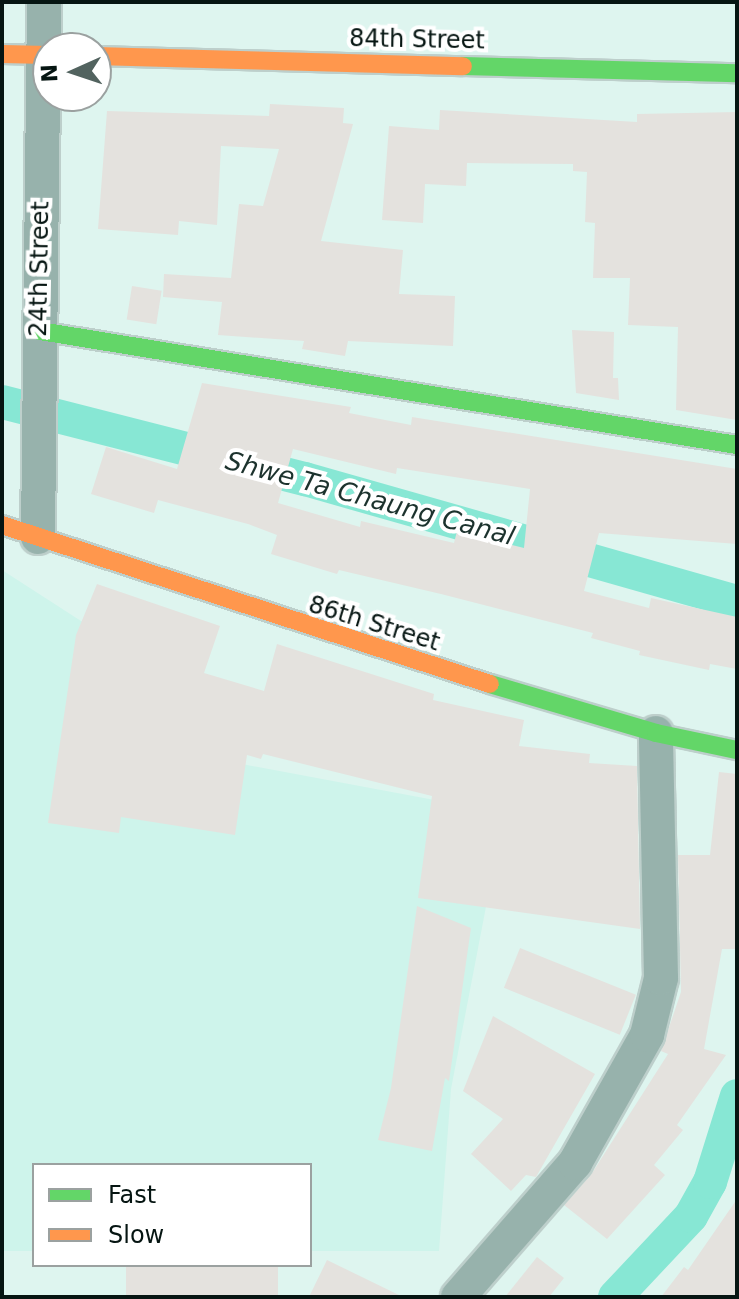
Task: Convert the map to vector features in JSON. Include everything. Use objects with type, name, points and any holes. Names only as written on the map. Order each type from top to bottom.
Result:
[{"type":"street","name":"24th Street","points":[[44,2],[45,32]]},
{"type":"street","points":[[2,54],[32,55]]},
{"type":"street","name":"84th Street","points":[[112,56],[737,73]]},
{"type":"street","name":"24th Street","points":[[38,537],[36,446],[44,112]]},
{"type":"street","points":[[40,331],[737,445]]},
{"type":"street","name":"86th Street","points":[[2,525],[360,646],[656,733],[737,750]]},
{"type":"street","points":[[458,1297],[575,1163],[647,1035],[661,978],[656,733]]},
{"type":"shaded area","points":[[2,570],[81,621],[204,663],[183,753],[504,813],[451,1089],[439,1251],[312,1251],[312,1163],[32,1163],[32,1251],[2,1251]]},
{"type":"building","points":[[270,104],[344,108],[343,123],[353,124],[321,241],[403,250],[399,294],[455,296],[453,346],[348,341],[345,356],[302,349],[304,341],[218,335],[222,302],[163,297],[164,274],[231,278],[239,204],[263,206],[279,149],[221,146],[217,225],[179,221],[178,235],[98,229],[107,112],[269,116]]},
{"type":"building","points":[[440,110],[637,122],[637,114],[737,112],[737,420],[676,410],[678,327],[628,325],[630,278],[593,278],[595,223],[585,222],[587,172],[573,171],[573,164],[467,163],[466,186],[425,184],[423,223],[382,220],[389,126],[439,130]]},
{"type":"building","points":[[132,286],[162,291],[156,324],[127,320]]},
{"type":"building","points":[[572,330],[614,332],[613,378],[618,378],[619,400],[576,393]]},
{"type":"building","points":[[202,383],[351,407],[349,413],[411,425],[412,417],[737,469],[737,544],[599,533],[584,591],[649,608],[651,598],[737,617],[737,669],[710,664],[709,670],[639,655],[640,651],[591,638],[593,633],[339,570],[337,574],[271,554],[277,535],[248,524],[158,500],[154,513],[91,494],[106,447],[177,469]],"holes":[[[293,449],[396,474],[397,468],[530,489],[524,548],[457,531],[454,543],[361,521],[360,527],[278,503]]]},
{"type":"building","points":[[97,584],[220,626],[204,673],[264,691],[277,644],[434,694],[433,700],[524,720],[519,746],[590,754],[589,763],[637,766],[640,929],[418,898],[432,796],[263,754],[261,759],[247,755],[235,835],[121,817],[119,833],[48,823],[76,635]]},
{"type":"building","points":[[719,772],[737,774],[737,949],[722,949],[704,1049],[726,1055],[677,1125],[683,1130],[654,1165],[665,1175],[607,1239],[564,1205],[592,1173],[668,1054],[661,1051],[681,992],[678,855],[710,855]]},
{"type":"building","points":[[417,906],[471,928],[449,1081],[445,1078],[432,1151],[378,1140],[391,1088]]},
{"type":"building","points":[[520,948],[636,995],[620,1035],[504,988]]},
{"type":"building","points":[[493,1016],[595,1074],[536,1177],[526,1175],[511,1191],[471,1154],[503,1119],[463,1091]]},
{"type":"building","points":[[737,1199],[737,1297],[661,1297],[684,1267],[688,1270]]},
{"type":"building","points":[[537,1257],[564,1278],[549,1297],[505,1297]]},
{"type":"building","points":[[327,1260],[403,1297],[309,1297]]},
{"type":"building","points":[[126,1267],[278,1267],[278,1297],[126,1297]]},
{"type":"waterway","name":"Shwe Ta Chaung Canal","points":[[2,402],[305,479],[737,602]]},
{"type":"waterway","points":[[615,1297],[691,1216],[710,1182],[737,1096]]},
{"type":"traffic: fast","points":[[463,66],[737,73]]},
{"type":"traffic: fast","points":[[40,331],[737,445]]},
{"type":"traffic: fast","points":[[490,684],[656,733],[737,750]]},
{"type":"traffic: slow","points":[[2,54],[32,55]]},
{"type":"traffic: slow","points":[[112,56],[463,66]]},
{"type":"traffic: slow","points":[[2,525],[490,684]]}]
